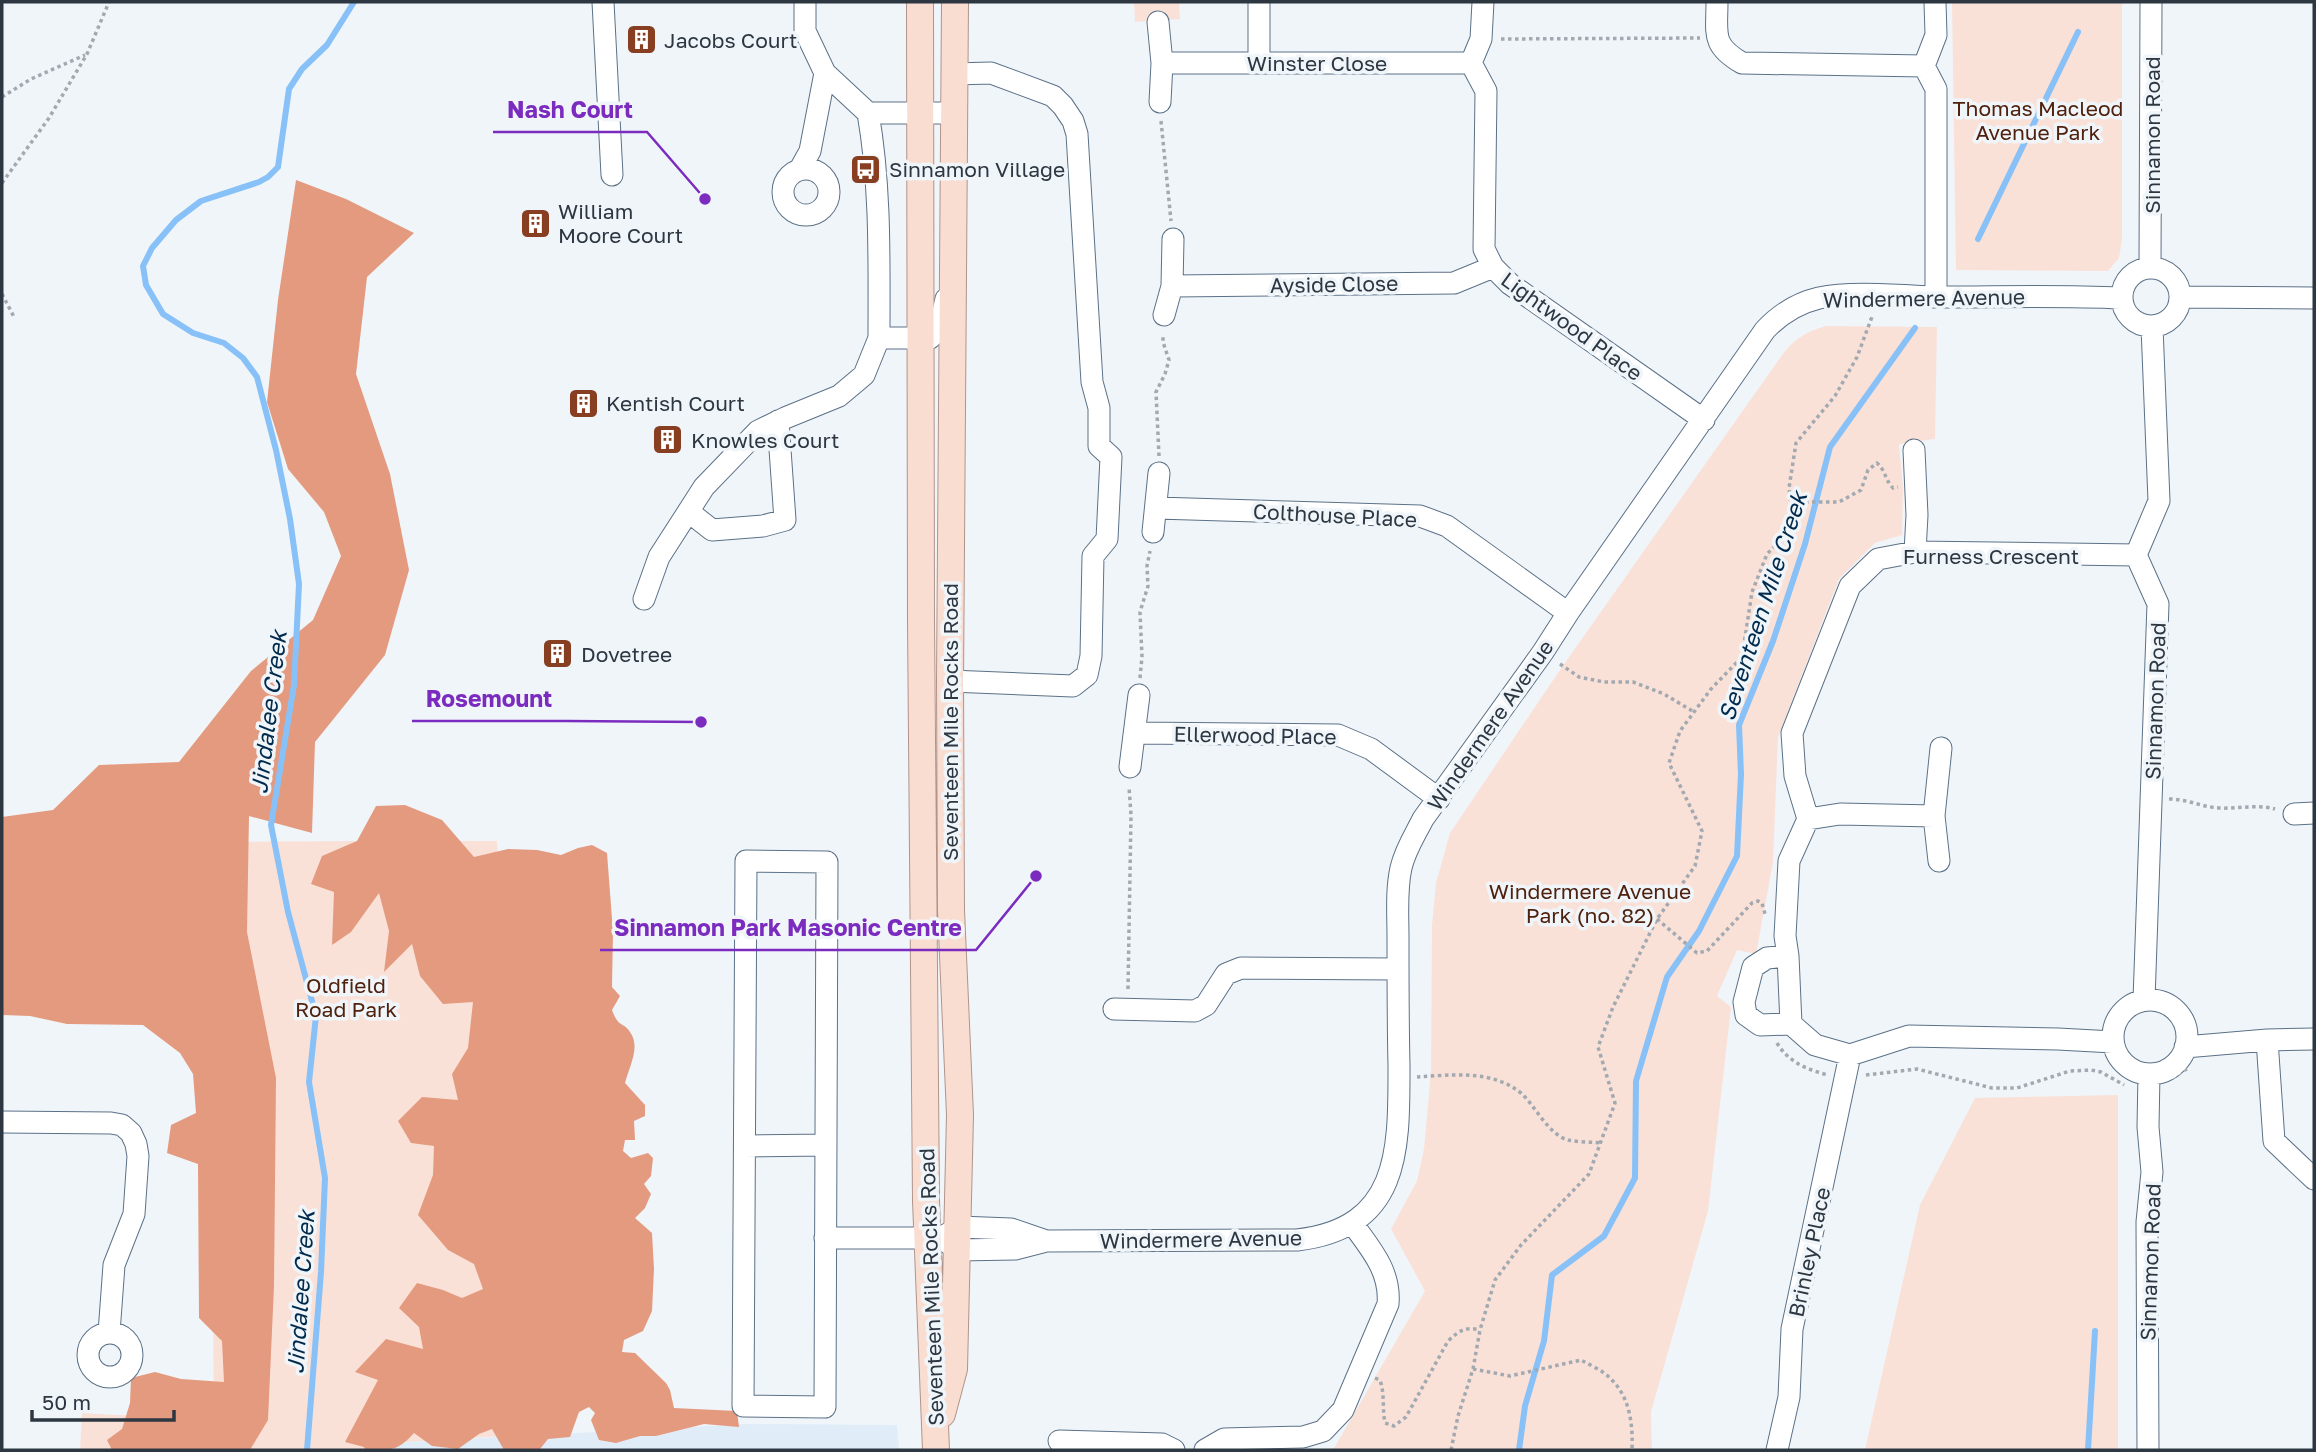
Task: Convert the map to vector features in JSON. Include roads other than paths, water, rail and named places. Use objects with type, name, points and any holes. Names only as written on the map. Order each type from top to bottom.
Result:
[{"type":"main road","name":"Seventeen Mile Rocks Road","points":[[920,2],[921,621],[946,1238],[954,1368],[936,1445]]},
{"type":"main road","name":"Seventeen Mile Rocks Road","points":[[936,1445],[932,1367],[960,1115],[951,910],[951,276],[955,190],[955,2]]},
{"type":"street","points":[[603,2],[612,175]]},
{"type":"street","points":[[644,599],[659,557],[704,487],[758,431],[839,396],[864,375],[880,338],[879,207],[868,113],[825,73],[805,31],[805,2]]},
{"type":"street","points":[[1259,2],[1259,62]]},
{"type":"street","points":[[1471,63],[1481,39],[1483,2]]},
{"type":"street","points":[[1717,2],[1717,38],[1726,53],[1742,63],[1924,66]]},
{"type":"street","points":[[1936,2],[1936,35],[1924,66],[1936,89],[1936,296]]},
{"type":"street","name":"Sinnamon Road","points":[[2150,268],[2151,2]]},
{"type":"street","points":[[1158,22],[1163,63],[1160,102]]},
{"type":"street","name":"Winster Close","points":[[1163,63],[1471,63]]},
{"type":"street","name":"Lightwood Place","points":[[1471,63],[1486,91],[1484,249],[1493,267],[1510,284],[1704,420]]},
{"type":"street","points":[[805,160],[821,174],[828,187],[827,201],[818,212],[803,215],[789,208],[783,193],[787,178],[805,160],[825,73]]},
{"type":"street","points":[[950,681],[1073,686],[1087,675],[1091,656],[1093,556],[1107,539],[1111,457],[1099,446],[1099,408],[1092,382],[1077,134],[1073,121],[1053,96],[991,73],[954,74]]},
{"type":"street","points":[[868,113],[954,113]]},
{"type":"street","points":[[1164,316],[1172,286],[1173,239]]},
{"type":"street","name":"Ayside Close","points":[[1172,286],[1454,283],[1493,267]]},
{"type":"street","points":[[2150,268],[2158,268],[2171,276],[2176,282],[2180,297],[2175,314],[2161,325],[2152,327],[2134,322],[2123,308],[2121,299],[2129,277],[2135,272],[2150,268]]},
{"type":"street","points":[[880,338],[930,338],[939,328],[951,276]]},
{"type":"street","name":"Windermere Avenue","points":[[825,1238],[946,1238],[1011,1229],[1046,1241],[1297,1240],[1328,1234],[1352,1223],[1376,1200],[1392,1169],[1398,1136],[1398,905],[1401,869],[1412,839],[1423,819],[1543,652],[1568,612],[1765,330],[1784,312],[1801,303],[1827,297],[1880,295],[2121,299]]},
{"type":"street","points":[[2180,297],[2314,298]]},
{"type":"street","points":[[2136,555],[2160,501],[2152,327]]},
{"type":"street","points":[[689,512],[712,530],[763,526],[785,520],[778,421]]},
{"type":"street","points":[[1914,450],[1915,552]]},
{"type":"street","points":[[1153,532],[1159,473]]},
{"type":"street","name":"Colthouse Place","points":[[1157,508],[1420,516],[1447,526],[1568,612]]},
{"type":"street","name":"Furness Crescent","points":[[1808,819],[1795,776],[1792,733],[1850,586],[1878,559],[1915,552],[2136,555]]},
{"type":"street","name":"Sinnamon Road","points":[[2136,555],[2158,604],[2144,1000]]},
{"type":"street","points":[[1130,767],[1139,695]]},
{"type":"street","name":"Ellerwood Place","points":[[1136,733],[1338,735],[1371,748],[1439,799]]},
{"type":"street","points":[[1939,861],[1934,816],[1941,748]]},
{"type":"street","points":[[1791,1024],[1785,936],[1788,861],[1808,819],[1840,814],[1934,816]]},
{"type":"street","points":[[746,861],[827,862],[825,1407],[743,1406],[744,1146],[746,861]]},
{"type":"street","points":[[1788,956],[1767,958],[1753,967],[1744,1002],[1746,1015],[1760,1025],[1791,1024],[1815,1045],[1850,1055],[1909,1036],[2113,1042]]},
{"type":"street","points":[[1121,1009],[1195,1011],[1206,1005],[1226,974],[1241,968],[1398,969]]},
{"type":"street","points":[[2144,1000],[2168,1005],[2177,1013],[2186,1035],[2180,1058],[2161,1072],[2149,1074],[2125,1065],[2117,1055],[2113,1042],[2113,1031],[2124,1010],[2144,1000]]},
{"type":"street","points":[[2185,1047],[2314,1039]]},
{"type":"street","points":[[2267,1040],[2274,1141],[2314,1179]]},
{"type":"street","name":"Brinley Place","points":[[1777,1450],[1789,1397],[1792,1329],[1850,1055]]},
{"type":"street","name":"Sinnamon Road","points":[[2148,1450],[2147,1222],[2152,1172],[2148,1127],[2149,1074]]},
{"type":"street","points":[[2,1122],[111,1123],[122,1125],[131,1133],[138,1156],[134,1214],[114,1265],[109,1333]]},
{"type":"street","points":[[744,1146],[826,1145]]},
{"type":"street","points":[[1205,1450],[1224,1439],[1303,1437],[1323,1431],[1343,1410],[1388,1304],[1389,1294],[1384,1270],[1352,1223]]},
{"type":"street","points":[[1059,1441],[1162,1444],[1174,1450]]},
{"type":"waterway","name":"Jindalee Creek","points":[[307,1450],[321,1272],[325,1178],[309,1082],[316,1016],[288,912],[271,825],[294,685],[299,584],[290,519],[257,377],[243,358],[224,343],[193,333],[163,314],[146,285],[143,266],[152,248],[176,220],[201,201],[259,182],[278,167],[289,89],[302,69],[327,45],[354,2]]},
{"type":"waterway","name":"Seventeen Mile Creek","points":[[1978,239],[2078,32]]},
{"type":"waterway","name":"Seventeen Mile Creek","points":[[1519,1450],[1525,1406],[1544,1341],[1552,1275],[1604,1236],[1635,1178],[1636,1081],[1667,977],[1699,931],[1737,856],[1741,774],[1739,725],[1773,641],[1805,544],[1830,447],[1915,328]]},
{"type":"waterway","points":[[2088,1450],[2095,1331]]},
{"type":"place","name":"Jacobs Court","points":[[641,40]]},
{"type":"place","name":"Sinnamon Village","points":[[866,169]]},
{"type":"place","name":"Nash Court","points":[[705,199]]},
{"type":"place","name":"William Moore Court","points":[[535,223]]},
{"type":"place","name":"Kentish Court","points":[[583,403]]},
{"type":"place","name":"Knowles Court","points":[[668,440]]},
{"type":"place","name":"Dovetree","points":[[558,654]]},
{"type":"place","name":"Rosemount","points":[[701,722]]},
{"type":"place","name":"Sinnamon Park Masonic Centre","points":[[1036,876]]},
{"type":"park label","name":"Thomas Macleod Avenue Park","points":[[2038,120]]},
{"type":"park label","name":"Windermere Avenue Park (no. 82)","points":[[1590,903]]},
{"type":"park label","name":"Oldfield Road Park","points":[[346,997]]}]
